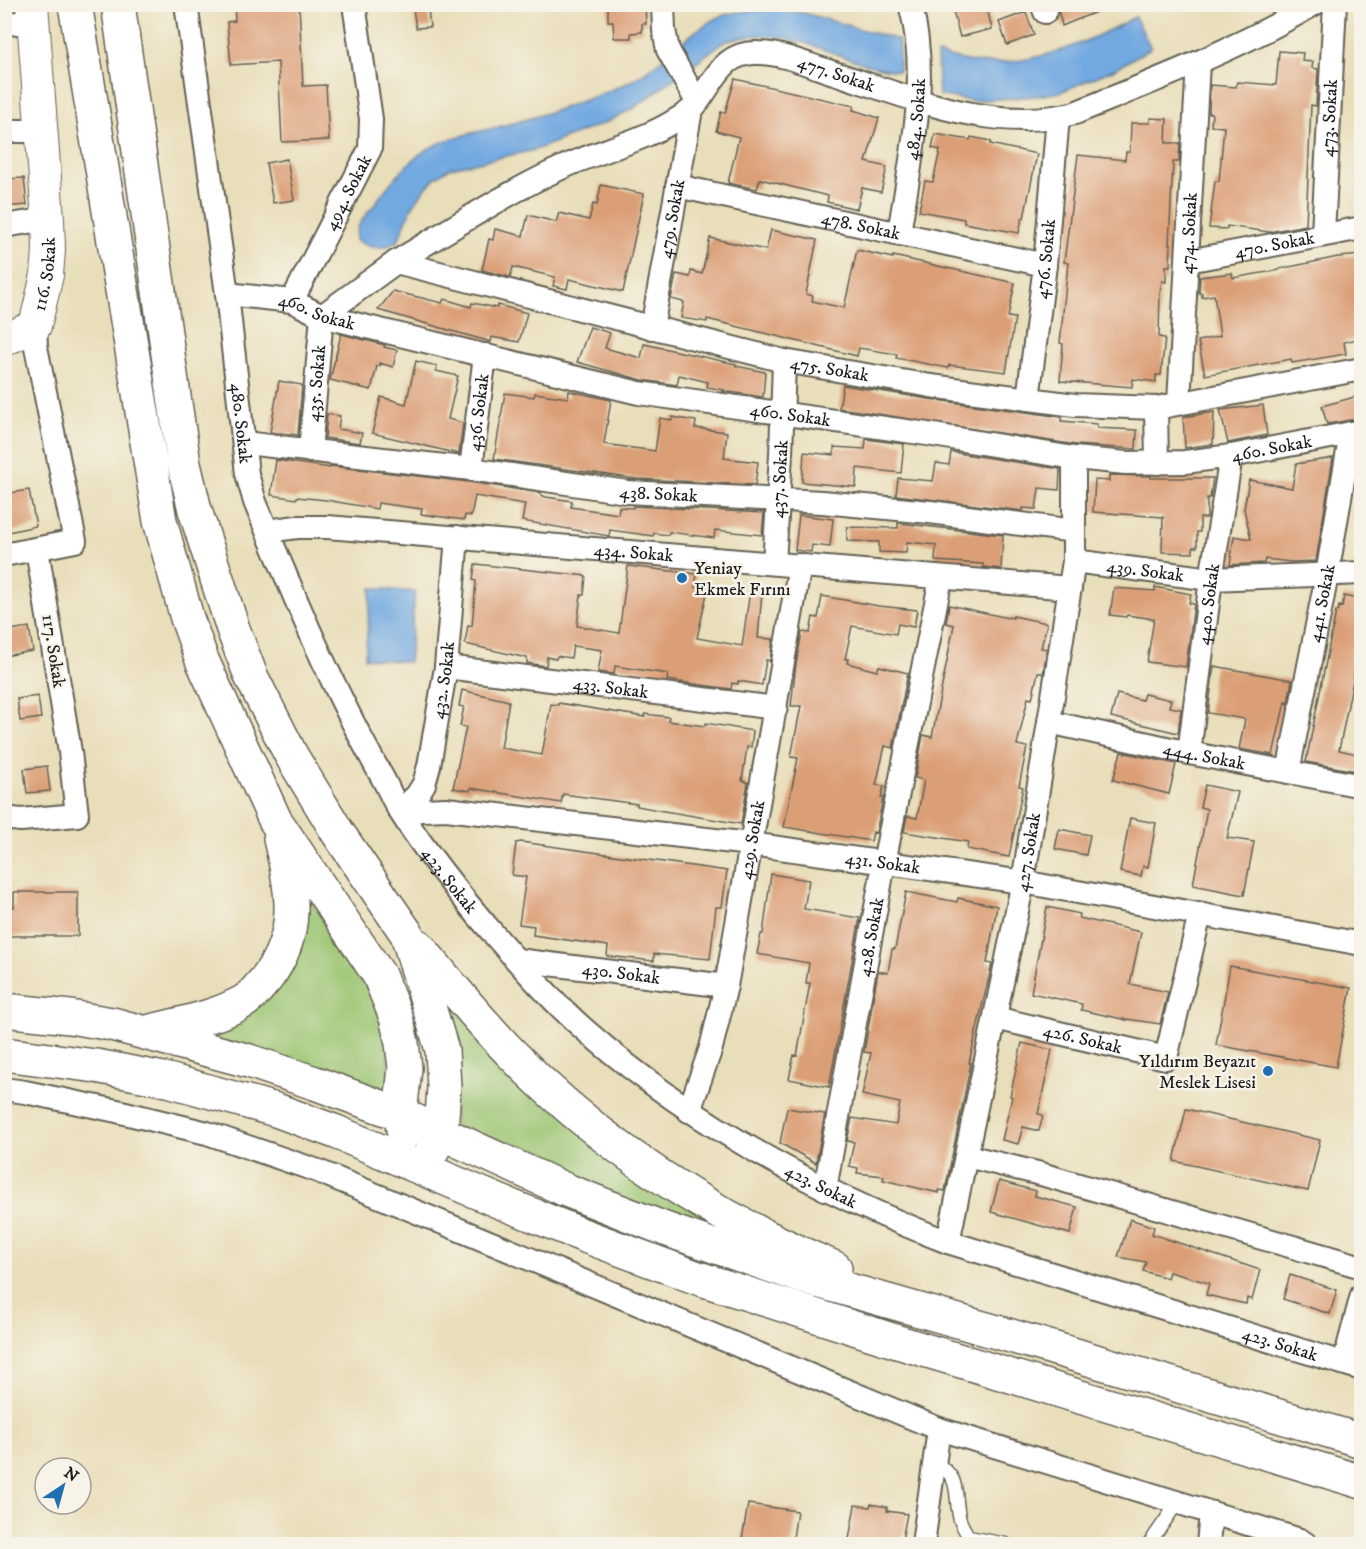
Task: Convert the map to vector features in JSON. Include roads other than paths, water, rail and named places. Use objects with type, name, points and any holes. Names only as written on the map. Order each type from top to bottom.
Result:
[{"type":"highway","points":[[75,4],[160,521],[184,609],[202,660],[275,820],[379,975],[389,996],[402,1043],[405,1068],[399,1114],[407,1144],[430,1167]]},
{"type":"highway","points":[[118,4],[184,464],[195,510],[251,676],[291,756],[338,833],[407,934],[511,1053],[557,1097],[656,1174],[762,1235],[833,1267],[1039,1344]]},
{"type":"highway","points":[[145,1033],[203,1018],[246,1000],[260,987],[277,963],[288,933],[292,911],[290,881],[275,820]]},
{"type":"highway","points":[[407,934],[442,1050],[444,1087],[441,1133],[432,1152],[430,1167]]},
{"type":"highway","points":[[4,1010],[70,1017],[145,1033],[260,1065],[399,1114],[566,1190],[665,1229],[803,1277],[1039,1344],[1362,1441]]},
{"type":"highway","points":[[4,1054],[96,1066],[168,1080],[276,1110],[389,1154],[430,1167],[585,1236],[695,1277],[898,1342],[1362,1482]]},
{"type":"main road","name":"116. Sokak","points":[[23,17],[40,130],[48,219],[47,275],[35,326]]},
{"type":"main road","points":[[4,340],[35,326]]},
{"type":"street","name":"480. Sokak","points":[[186,4],[226,294],[247,474],[267,531],[341,698],[400,811]]},
{"type":"street","name":"494. Sokak","points":[[292,302],[370,149],[371,119],[354,4]]},
{"type":"street","points":[[663,4],[664,30],[668,50],[694,106]]},
{"type":"street","name":"484. Sokak","points":[[899,234],[919,99],[917,48],[910,4]]},
{"type":"street","name":"477. Sokak","points":[[396,262],[551,173],[672,122],[694,106],[725,63],[738,55],[758,52],[787,58],[986,117],[1009,120],[1058,117],[1075,113],[1198,63],[1283,22],[1314,4]]},
{"type":"street","name":"473. Sokak","points":[[1323,234],[1335,4]]},
{"type":"street","name":"474. Sokak","points":[[1179,403],[1198,63]]},
{"type":"street","name":"479. Sokak","points":[[652,328],[677,186],[694,106]]},
{"type":"street","name":"476. Sokak","points":[[1028,399],[1045,265],[1058,117]]},
{"type":"street","points":[[4,131],[40,130]]},
{"type":"street","name":"478. Sokak","points":[[677,186],[1045,265]]},
{"type":"street","points":[[4,226],[48,219]]},
{"type":"street","name":"470. Sokak","points":[[1188,261],[1362,228]]},
{"type":"street","points":[[322,316],[396,262]]},
{"type":"street","name":"475. Sokak","points":[[396,262],[784,361],[931,386],[1075,405],[1156,408],[1362,369]]},
{"type":"street","name":"460. Sokak","points":[[226,294],[292,302],[322,316],[639,393],[927,434],[1074,458],[1157,463],[1231,456],[1356,432]]},
{"type":"street","name":"435. Sokak","points":[[310,451],[322,316]]},
{"type":"street","name":"116. Sokak","points":[[35,326],[36,347],[75,541],[37,549]]},
{"type":"street","name":"436. Sokak","points":[[471,469],[485,355]]},
{"type":"street","name":"437. Sokak","points":[[774,563],[784,361]]},
{"type":"street","points":[[1156,408],[1157,463]]},
{"type":"street","name":"441. Sokak","points":[[1288,772],[1356,432]]},
{"type":"street","name":"438. Sokak","points":[[244,443],[471,469],[627,492],[777,500],[930,512],[1074,531]]},
{"type":"street","name":"440. Sokak","points":[[1189,753],[1211,579],[1231,456]]},
{"type":"street","name":"427. Sokak","points":[[948,1242],[1023,882],[1049,722],[1074,561],[1074,458]]},
{"type":"street","name":"434. Sokak","points":[[267,531],[297,527],[327,527],[1070,588]]},
{"type":"street","name":"432. Sokak","points":[[400,811],[417,795],[424,783],[429,766],[446,667],[457,537]]},
{"type":"street","points":[[4,555],[37,549]]},
{"type":"street","name":"117. Sokak","points":[[4,818],[21,820],[77,815],[70,752],[37,549]]},
{"type":"street","name":"439. Sokak","points":[[1074,561],[1211,579],[1362,573]]},
{"type":"street","name":"429. Sokak","points":[[689,1111],[711,1048],[726,986],[800,565]]},
{"type":"street","name":"428. Sokak","points":[[825,1189],[884,863],[941,578]]},
{"type":"street","name":"433. Sokak","points":[[446,667],[776,708]]},
{"type":"street","name":"444. Sokak","points":[[1049,722],[1189,753],[1362,786]]},
{"type":"street","name":"431. Sokak","points":[[400,811],[457,810],[750,844],[1023,882],[1362,944]]},
{"type":"street","name":"423. Sokak","points":[[400,811],[473,911],[543,991],[584,1030],[617,1057],[689,1111],[742,1145],[825,1189],[883,1216],[948,1242],[1353,1366]]},
{"type":"street","name":"426. Sokak","points":[[995,1018],[1166,1058],[1200,915]]},
{"type":"street","name":"430. Sokak","points":[[517,960],[726,986]]},
{"type":"street","points":[[4,1089],[117,1111],[207,1134],[318,1171],[939,1429],[1300,1540],[1306,1545]]},
{"type":"street","points":[[967,1156],[1041,1174],[1362,1267]]},
{"type":"street","points":[[1353,1366],[1362,1295]]},
{"type":"street","points":[[922,1545],[939,1429]]},
{"type":"street","points":[[1208,1545],[1211,1513]]},
{"type":"lane","points":[[935,1463],[947,1469],[955,1483],[960,1521],[969,1537],[1006,1545]]},
{"type":"lane","points":[[1149,1545],[1178,1502]]},
{"type":"water","points":[[774,10],[804,13],[899,40],[899,71],[876,67],[789,39],[745,36],[722,43],[634,108],[607,122],[535,150],[450,168],[436,177],[423,191],[411,209],[398,241],[377,248],[356,240],[361,221],[390,184],[413,159],[430,148],[462,136],[552,111],[627,83],[640,76],[704,25],[717,18],[740,12]]},
{"type":"water","points":[[1135,17],[1151,48],[1115,69],[1060,92],[972,101],[939,95],[937,54],[981,63],[1026,59],[1082,43]]},
{"type":"water","points":[[371,588],[415,592],[409,662],[365,658]]},
{"type":"waterway","points":[[1169,6],[1173,4]]},
{"type":"place","name":"Yeniay Ekmek Fırını","points":[[682,578]]},
{"type":"place","name":"Yıldırım Beyazıt Meslek Lisesi","points":[[1268,1071]]}]
